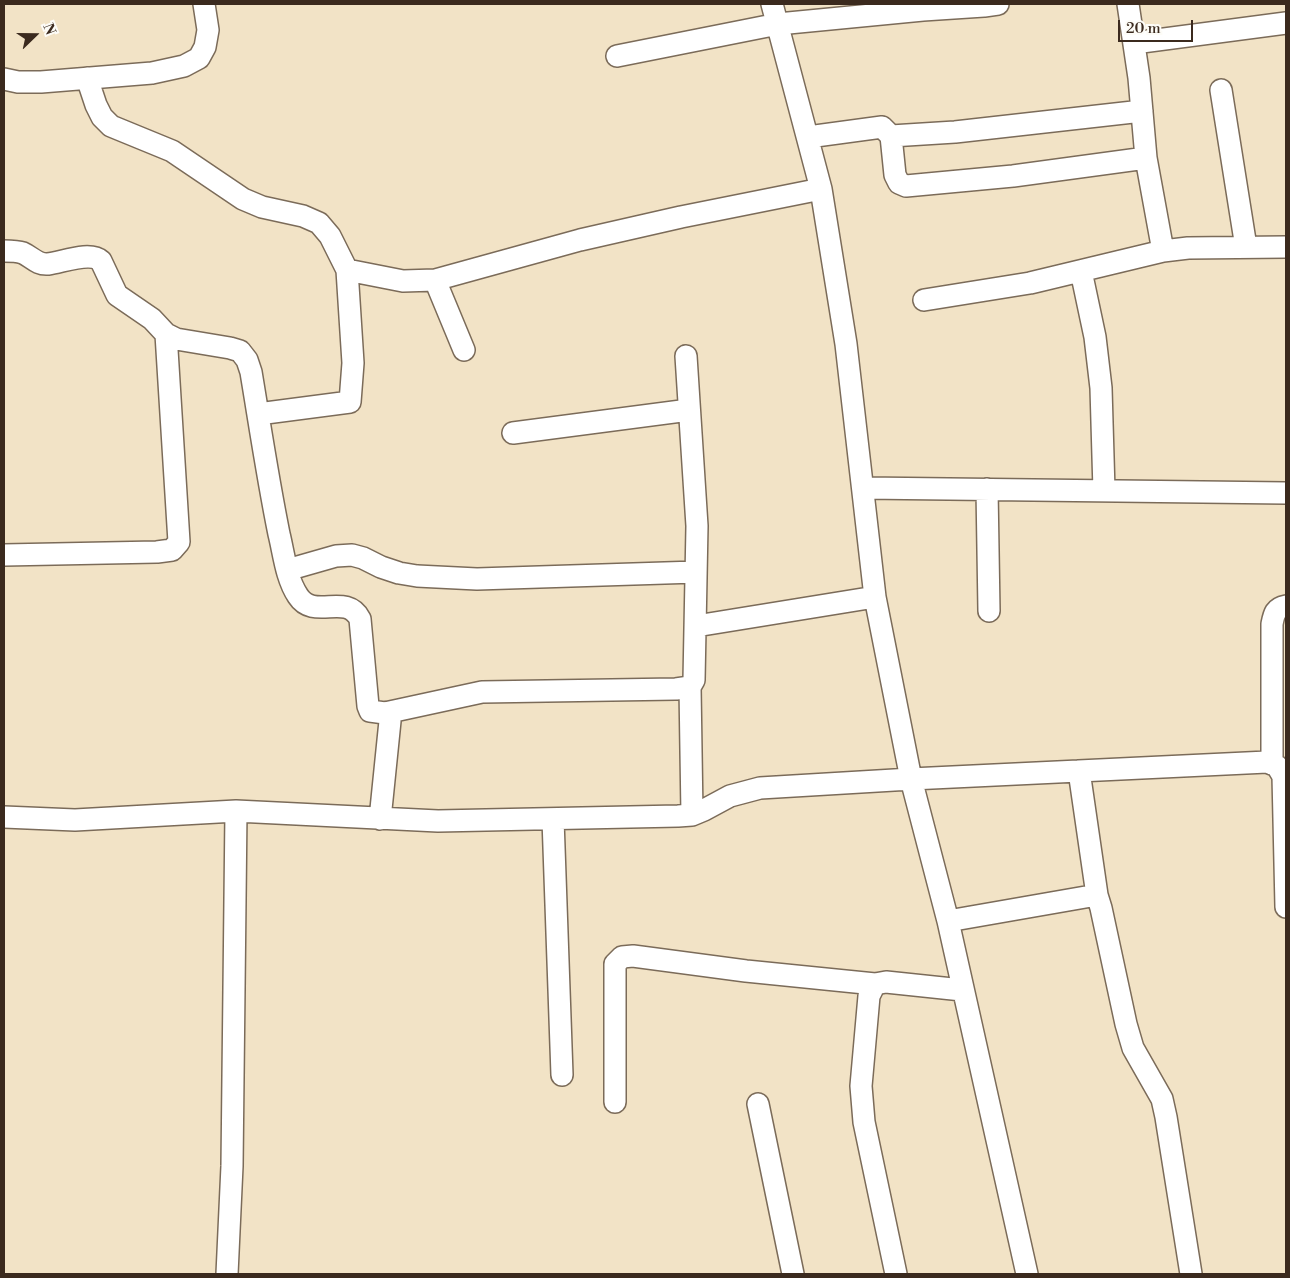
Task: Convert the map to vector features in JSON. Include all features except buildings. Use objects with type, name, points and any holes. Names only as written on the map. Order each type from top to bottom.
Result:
[{"type":"street","points":[[4,78],[18,82],[41,82],[152,73],[184,66],[199,58],[205,47],[208,30],[204,4]]},
{"type":"street","points":[[772,4],[821,190],[846,344],[875,597],[911,779],[948,921],[1026,1274]]},
{"type":"street","points":[[617,56],[778,24],[998,4]]},
{"type":"street","points":[[1128,4],[1134,42],[1146,158],[1162,251]]},
{"type":"street","points":[[1134,42],[1286,23]]},
{"type":"street","points":[[86,78],[102,117],[111,126],[172,151],[243,199],[262,207],[303,216],[318,224],[330,236],[347,270],[352,363],[350,402],[258,414]]},
{"type":"street","points":[[1221,90],[1246,247]]},
{"type":"street","points":[[891,136],[955,132],[1142,111]]},
{"type":"street","points":[[808,137],[882,127],[891,136],[895,175],[899,183],[906,186],[1013,176],[1146,158]]},
{"type":"street","points":[[347,270],[403,280],[435,280],[580,240],[681,217],[821,190]]},
{"type":"street","points":[[924,300],[1030,283],[1162,251],[1188,248],[1286,247]]},
{"type":"street","points":[[4,251],[24,253],[34,261],[45,264],[87,256],[97,257],[102,261],[117,295],[152,319],[166,334],[176,339],[240,351],[247,360],[251,372],[272,497],[287,570],[297,595],[310,607],[349,607],[356,611],[360,619],[370,711],[385,713],[482,692],[676,689],[690,687]]},
{"type":"street","points":[[1081,271],[1095,337],[1102,388],[1104,491]]},
{"type":"street","points":[[435,280],[464,350]]},
{"type":"street","points":[[4,555],[157,552],[172,550],[179,542],[166,334]]},
{"type":"street","points":[[686,356],[697,526],[694,680],[690,687],[692,814]]},
{"type":"street","points":[[513,434],[689,410]]},
{"type":"street","points":[[864,488],[1286,493]]},
{"type":"street","points":[[987,489],[989,610]]},
{"type":"street","points":[[287,570],[336,556],[352,555],[399,573],[417,576],[477,579],[696,572]]},
{"type":"street","points":[[696,626],[875,597]]},
{"type":"street","points":[[1272,764],[1272,624],[1275,611],[1286,606]]},
{"type":"street","points":[[380,819],[390,721],[390,717],[385,713]]},
{"type":"street","points":[[4,817],[74,820],[236,811],[438,821],[678,816],[704,810],[730,796],[760,788],[1266,762],[1277,766],[1283,776],[1286,907]]},
{"type":"street","points":[[1079,771],[1097,896],[1126,1024],[1133,1048],[1162,1099],[1191,1274]]},
{"type":"street","points":[[227,1274],[232,1166],[236,811]]},
{"type":"street","points":[[553,819],[562,1075]]},
{"type":"street","points":[[948,921],[1097,896]]},
{"type":"street","points":[[615,1102],[615,964],[622,957],[633,956],[875,984],[886,982],[962,990]]},
{"type":"street","points":[[875,984],[869,996],[861,1086],[864,1122],[896,1274]]},
{"type":"street","points":[[758,1104],[793,1274]]}]
